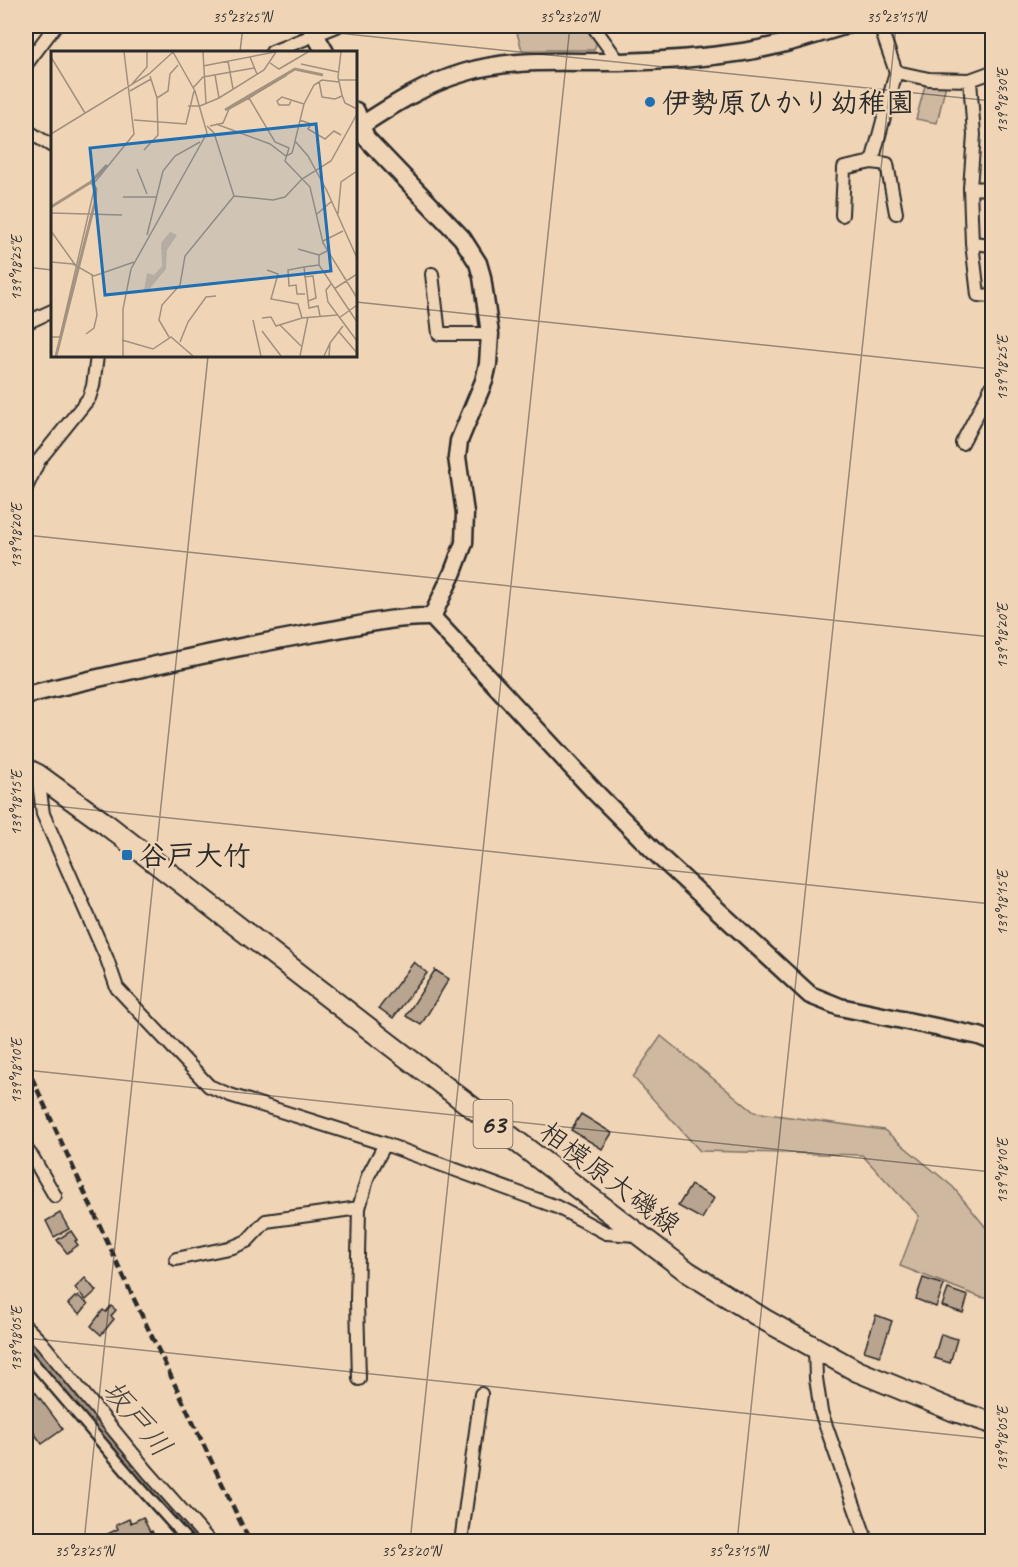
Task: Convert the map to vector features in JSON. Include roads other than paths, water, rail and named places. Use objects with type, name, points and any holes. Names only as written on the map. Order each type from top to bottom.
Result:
[{"type":"main road","name":"相模原大磯線","points":[[32,772],[116,832],[638,1235],[726,1297],[857,1371],[993,1424]]},
{"type":"street","points":[[26,60],[28,62],[55,26]]},
{"type":"street","points":[[275,51],[313,30],[337,26]]},
{"type":"street","points":[[593,26],[619,62]]},
{"type":"street","points":[[432,617],[464,543],[465,513],[457,457],[459,441],[484,381],[490,349],[482,277],[478,262],[471,250],[446,220],[366,138],[358,123],[426,86],[486,67],[526,62],[619,62],[744,52],[801,31],[844,26]]},
{"type":"street","points":[[872,162],[896,72],[880,26]]},
{"type":"street","points":[[313,30],[324,51]]},
{"type":"street","points":[[896,72],[929,79],[970,80],[993,72]]},
{"type":"street","points":[[970,80],[974,135],[970,188],[972,243],[978,295],[993,296]]},
{"type":"street","points":[[26,129],[51,145]]},
{"type":"street","points":[[842,215],[844,168],[872,162],[887,164],[896,213]]},
{"type":"street","points":[[970,188],[993,189]]},
{"type":"street","points":[[972,243],[993,245]]},
{"type":"street","points":[[432,274],[429,288],[439,334],[490,334]]},
{"type":"street","points":[[26,324],[51,312]]},
{"type":"street","points":[[26,488],[39,460],[89,398],[97,357]]},
{"type":"street","points":[[962,443],[993,386]]},
{"type":"street","points":[[26,695],[133,670],[291,638],[411,617],[432,617],[603,801],[662,859],[810,995],[840,1007],[979,1036],[993,1041]]},
{"type":"street","points":[[32,772],[43,814],[107,959],[117,988],[209,1086],[230,1095],[384,1144],[558,1207],[606,1233],[638,1235]]},
{"type":"street","points":[[359,1379],[358,1208],[368,1176],[384,1144]]},
{"type":"street","points":[[26,1149],[55,1196]]},
{"type":"street","points":[[176,1259],[233,1247],[247,1241],[266,1221],[358,1208]]},
{"type":"street","points":[[26,1327],[210,1542]]},
{"type":"street","points":[[815,1349],[821,1412],[867,1542]]},
{"type":"street","points":[[26,1354],[189,1542]]},
{"type":"street","points":[[461,1542],[481,1394]]},
{"type":"street","points":[[136,1483],[148,1472]]},
{"type":"waterway","name":"坂戸川","points":[[26,1338],[198,1542]]},
{"type":"railway","points":[[26,1065],[124,1278],[250,1542]]},
{"type":"place","name":"伊勢原ひかり幼稚園","points":[[650,102]]},
{"type":"place","name":"谷戸大竹","points":[[127,855]]}]
